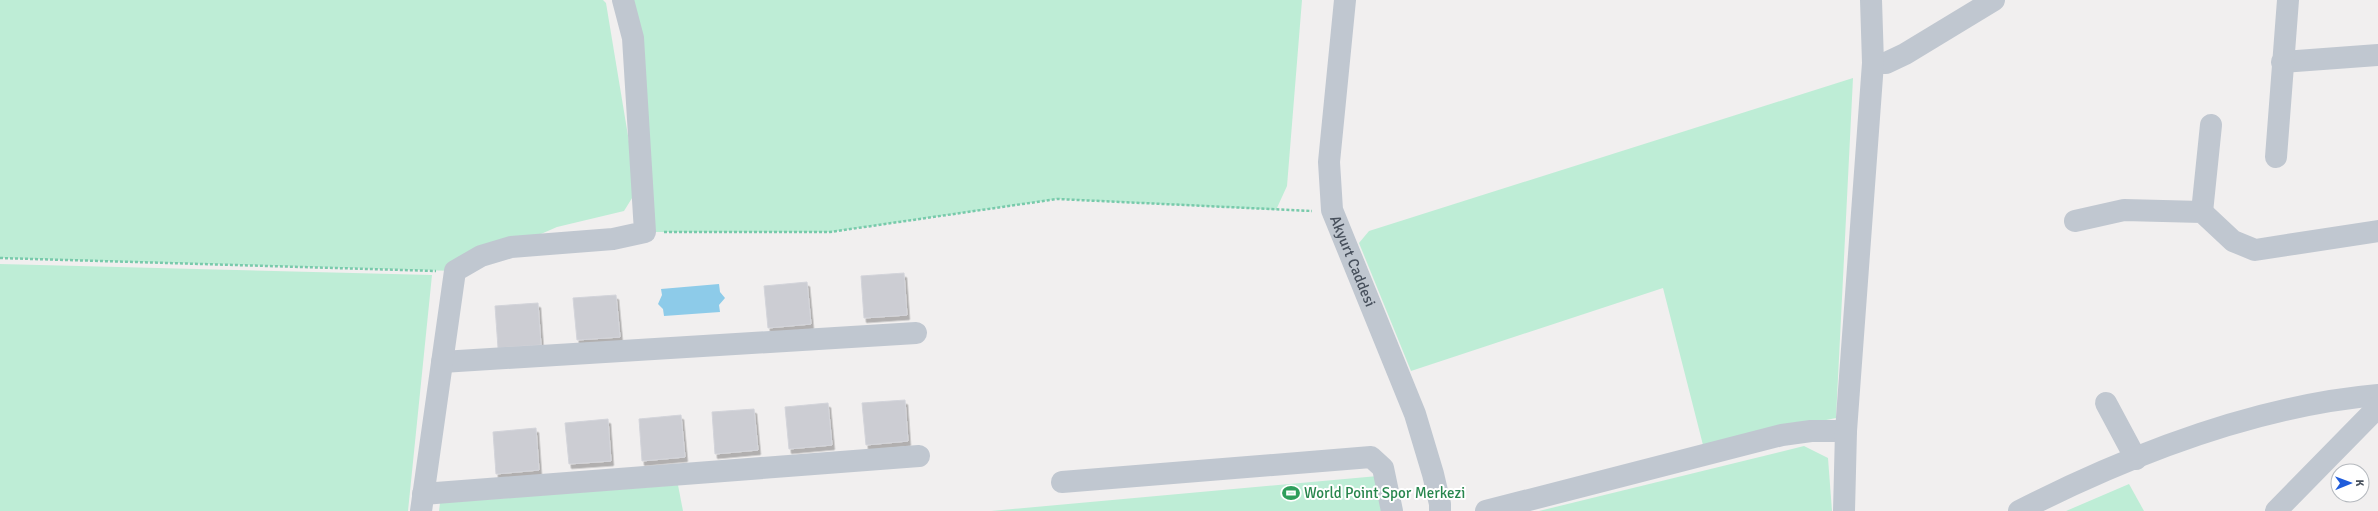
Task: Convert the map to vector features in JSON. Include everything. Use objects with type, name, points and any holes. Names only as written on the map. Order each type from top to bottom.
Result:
[{"type":"street","points":[[623,0],[632,38],[645,232],[613,239],[511,247],[481,256],[455,271],[422,502],[919,456]]},
{"type":"street","name":"Akyurt Caddesi","points":[[1331,0],[1318,134],[1318,190],[1321,212],[1345,277],[1377,350],[1429,511]]},
{"type":"street","name":"Akyurt Caddesi","points":[[1345,0],[1329,162],[1332,210],[1415,414],[1440,504],[1440,511]]},
{"type":"street","points":[[1844,511],[1846,431],[1873,63],[1871,0]]},
{"type":"street","points":[[1873,63],[1886,63],[1905,54],[1994,0]]},
{"type":"street","points":[[2276,157],[2282,62],[2288,0]]},
{"type":"street","points":[[2282,62],[2378,56]]},
{"type":"street","points":[[2202,212],[2211,125]]},
{"type":"street","points":[[2075,221],[2124,210],[2202,212],[2233,242],[2255,250],[2378,231]]},
{"type":"street","points":[[442,362],[916,333]]},
{"type":"street","points":[[2018,511],[2070,485],[2200,434],[2260,416],[2318,403],[2378,395]]},
{"type":"street","points":[[2106,403],[2136,459]]},
{"type":"street","points":[[2276,511],[2378,407]]},
{"type":"street","points":[[1486,511],[1782,435],[1811,431],[1846,431]]},
{"type":"street","points":[[1062,482],[1371,457],[1383,468],[1392,511]]},
{"type":"path","points":[[645,232],[830,232],[1057,199],[1321,212]]},
{"type":"path","points":[[0,258],[136,261],[276,268],[455,271]]},
{"type":"green space","points":[[0,0],[603,0],[606,3],[637,190],[624,211],[557,227],[455,271],[0,258]]},
{"type":"green space","points":[[623,0],[1302,0],[1287,186],[1276,210],[1057,199],[830,232],[645,232]]},
{"type":"green space","points":[[1853,78],[1836,418],[1703,445],[1663,288],[1411,371],[1359,243],[1369,231]]},
{"type":"green space","points":[[0,264],[432,275],[408,511],[0,511]]},
{"type":"green space","points":[[1804,446],[1828,458],[1832,511],[1539,511]]},
{"type":"green space","name":"World Point Spor Merkezi","points":[[1389,475],[1397,511],[991,511]]},
{"type":"green space","points":[[2129,484],[2144,511],[2066,511]]},
{"type":"green space","points":[[678,485],[683,511],[439,511],[440,503]]},
{"type":"water","points":[[719,284],[720,292],[725,298],[719,305],[720,312],[664,316],[663,309],[658,304],[662,295],[661,289]]},
{"type":"building","points":[[904,273],[907,315],[864,318],[861,276]]},
{"type":"building","points":[[807,282],[811,324],[768,328],[764,286]]},
{"type":"building","points":[[616,295],[620,337],[577,340],[573,298]]},
{"type":"building","points":[[538,303],[541,345],[498,348],[495,306]]},
{"type":"building","points":[[905,400],[908,441],[866,445],[862,403]]},
{"type":"building","points":[[828,403],[832,445],[789,449],[785,407]]},
{"type":"building","points":[[754,409],[758,450],[715,454],[712,412]]},
{"type":"building","points":[[681,415],[685,457],[642,461],[639,419]]},
{"type":"building","points":[[608,419],[611,461],[569,464],[565,423]]},
{"type":"building","points":[[536,428],[539,470],[496,474],[493,432]]},
{"type":"place","name":"World Point Spor Merkezi","points":[[1291,493]]}]
